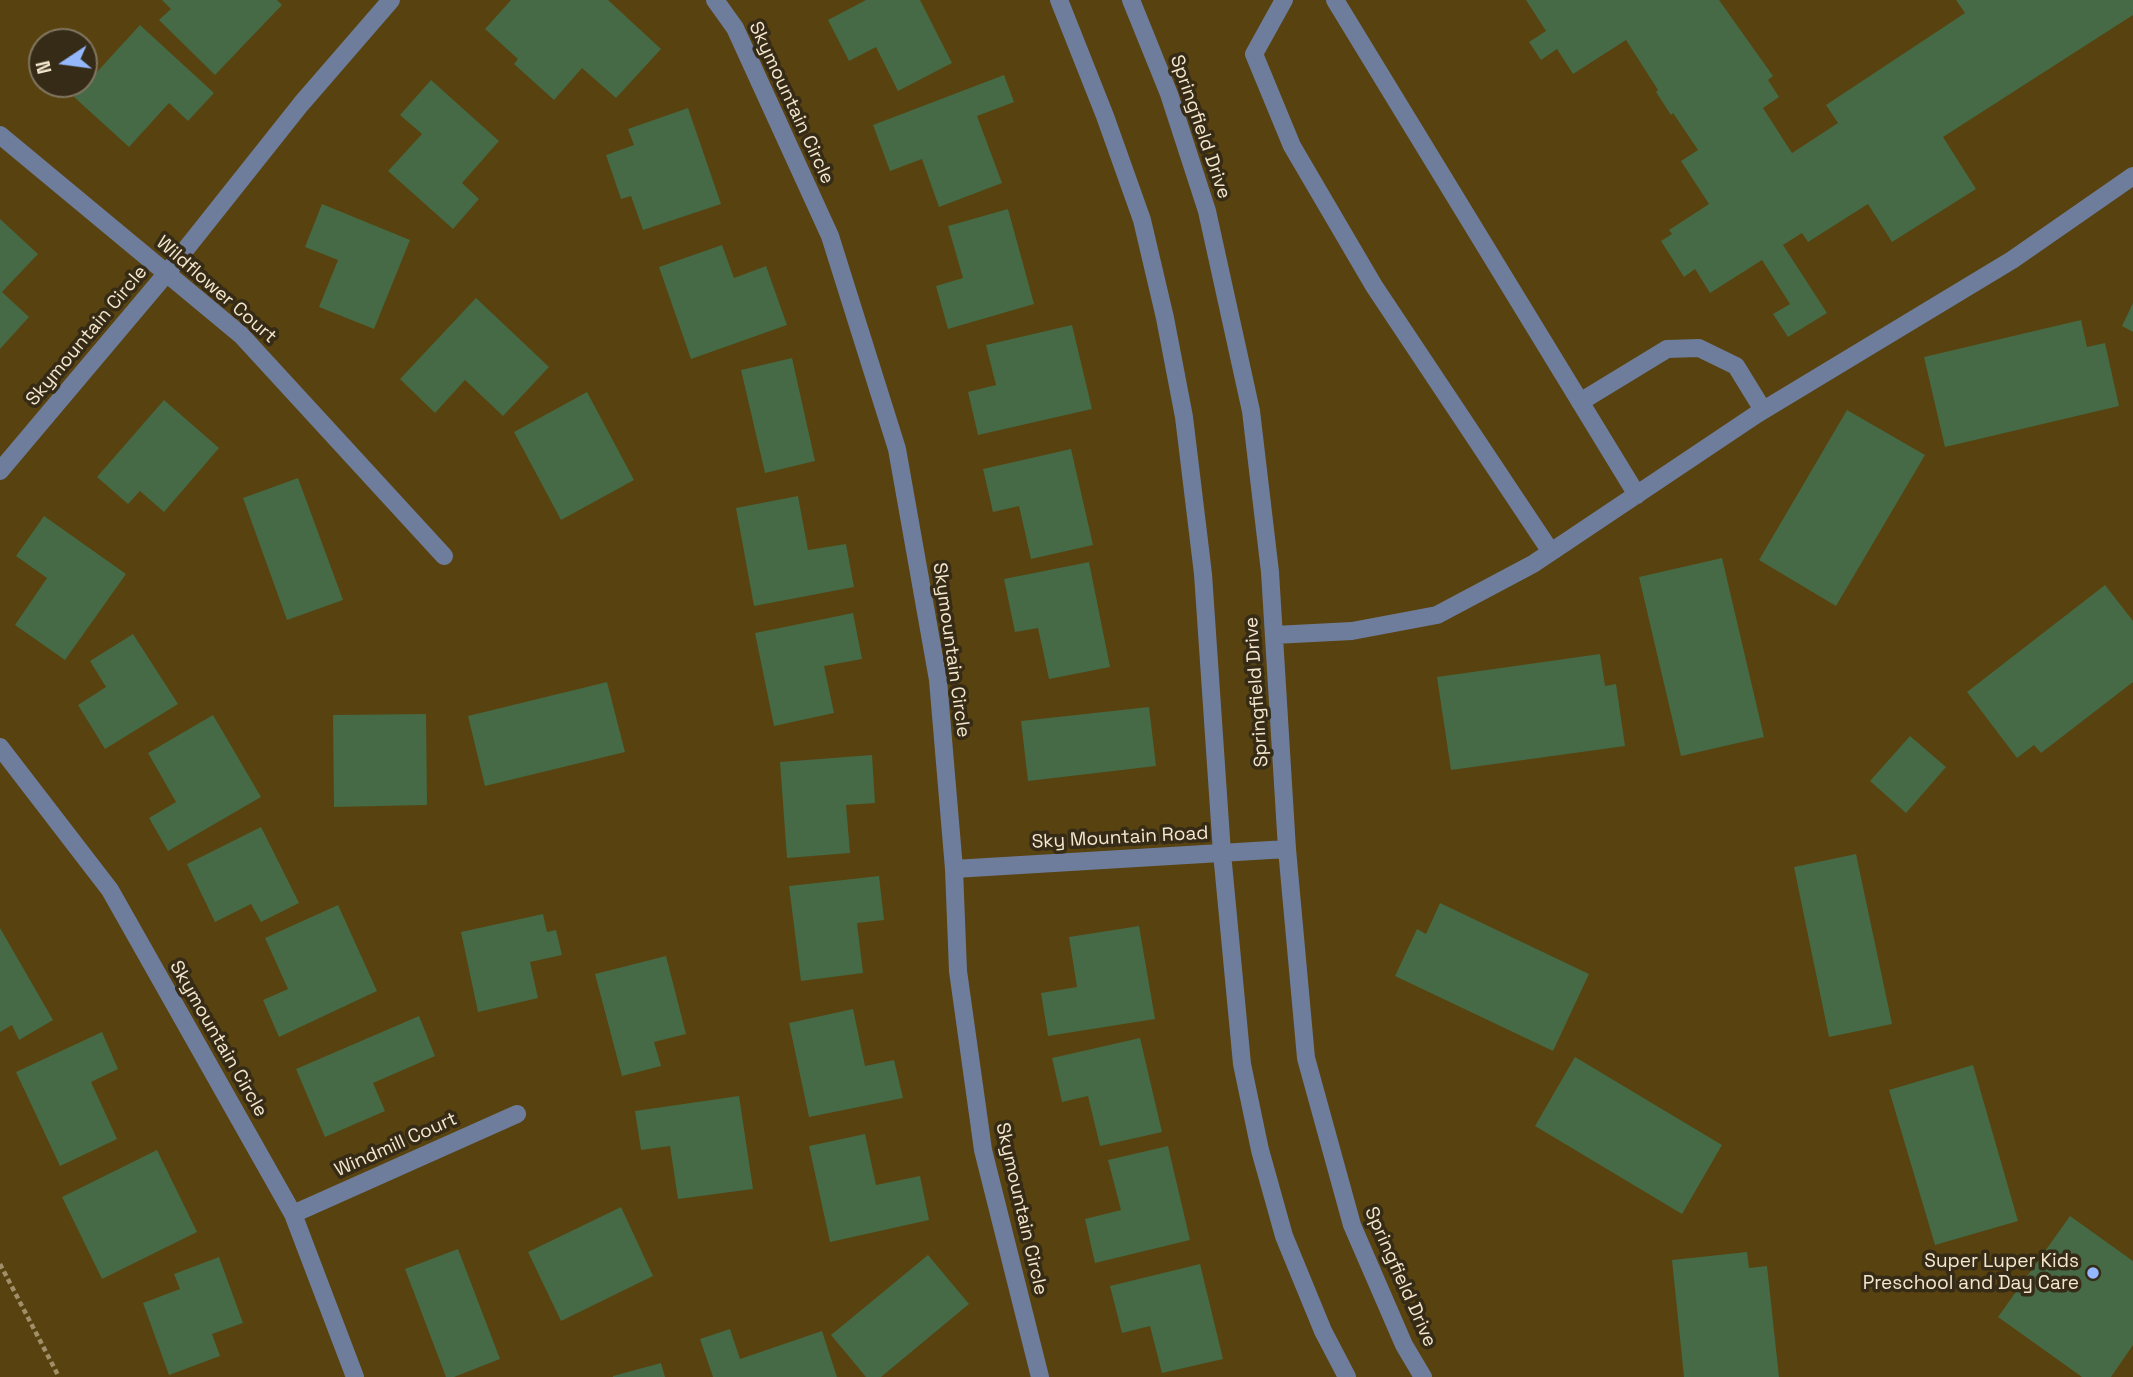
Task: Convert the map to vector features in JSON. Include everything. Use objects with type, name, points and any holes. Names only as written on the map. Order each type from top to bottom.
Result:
[{"type":"street","name":"Skymountain Circle","points":[[0,471],[166,274],[301,104],[391,0]]},
{"type":"street","name":"Skymountain Circle","points":[[715,0],[736,29],[830,236],[897,449],[938,680],[954,869],[958,971],[983,1150],[1040,1377]]},
{"type":"street","points":[[1059,0],[1142,220],[1166,318],[1184,417],[1203,574],[1222,853],[1241,1064],[1260,1150],[1284,1236],[1323,1331],[1347,1377]]},
{"type":"street","name":"Springfield Drive","points":[[1130,0],[1168,94],[1207,211],[1251,411],[1270,572],[1287,849],[1306,1058],[1352,1225],[1404,1345],[1423,1377]]},
{"type":"street","points":[[1284,0],[1254,54],[1292,146],[1374,286],[1551,552]]},
{"type":"street","points":[[1335,0],[1637,495]]},
{"type":"street","name":"Wildflower Court","points":[[0,135],[241,335],[444,556]]},
{"type":"street","points":[[1274,635],[1352,631],[1437,615],[1533,565],[1763,410],[2012,260],[2133,176]]},
{"type":"street","points":[[1580,401],[1667,349],[1699,348],[1736,366],[1763,410]]},
{"type":"street","name":"Skymountain Circle","points":[[0,747],[110,890],[293,1214],[355,1377]]},
{"type":"street","name":"Sky Mountain Road","points":[[954,869],[1287,849]]},
{"type":"street","name":"Windmill Court","points":[[293,1214],[517,1114]]},
{"type":"path","points":[[0,1264],[59,1377]]},
{"type":"building","points":[[162,0],[277,0],[282,5],[215,75],[159,20],[171,9]]},
{"type":"building","points":[[511,0],[608,0],[661,49],[616,98],[582,68],[554,100],[514,64],[518,59],[485,29]]},
{"type":"building","points":[[866,0],[920,0],[952,63],[898,91],[876,47],[849,61],[828,20]]},
{"type":"building","points":[[1526,0],[1719,0],[1773,76],[1768,80],[1779,97],[1763,108],[1792,153],[1838,123],[1826,105],[1965,13],[1956,0],[2133,0],[2133,15],[1943,137],[1976,189],[1892,242],[1868,204],[1808,242],[1802,233],[1783,245],[1827,313],[1788,337],[1773,314],[1790,304],[1762,260],[1710,293],[1695,269],[1684,277],[1661,241],[1672,234],[1669,230],[1709,204],[1681,161],[1698,150],[1673,113],[1671,115],[1626,40],[1573,74],[1557,49],[1541,60],[1529,42],[1546,31]]},
{"type":"building","points":[[140,25],[214,93],[188,121],[169,103],[129,147],[75,98],[98,98],[98,71]]},
{"type":"building","points":[[1004,75],[1014,102],[977,116],[1002,183],[939,207],[922,159],[890,171],[873,125]]},
{"type":"building","points":[[431,80],[499,141],[462,183],[479,199],[453,229],[388,171],[422,134],[400,115]]},
{"type":"building","points":[[688,108],[721,204],[643,230],[631,196],[621,199],[606,155],[634,145],[628,129]]},
{"type":"building","points":[[322,204],[410,240],[374,329],[319,307],[338,260],[305,247]]},
{"type":"building","points":[[1008,209],[1034,304],[948,329],[936,286],[963,278],[948,226]]},
{"type":"building","points":[[0,219],[38,254],[2,292],[29,317],[0,349]]},
{"type":"building","points":[[722,245],[734,278],[766,266],[787,325],[691,359],[659,267]]},
{"type":"building","points":[[476,298],[549,367],[503,416],[465,380],[435,413],[400,379]]},
{"type":"building","points":[[2133,303],[2133,332],[2122,326]]},
{"type":"building","points":[[2081,320],[2087,347],[2105,343],[2119,406],[1945,447],[1924,357]]},
{"type":"building","points":[[1072,325],[1092,409],[978,435],[968,392],[996,385],[986,345]]},
{"type":"building","points":[[792,358],[815,461],[765,473],[741,370]]},
{"type":"building","points":[[587,392],[634,480],[561,520],[514,432]]},
{"type":"building","points":[[164,400],[219,448],[164,512],[140,491],[128,504],[97,477]]},
{"type":"building","points":[[1847,410],[1925,455],[1836,606],[1759,560]]},
{"type":"building","points":[[1071,449],[1093,545],[1031,559],[1019,506],[993,512],[983,469]]},
{"type":"building","points":[[298,478],[343,600],[287,620],[243,498]]},
{"type":"building","points":[[798,496],[808,550],[846,544],[854,587],[754,606],[736,508]]},
{"type":"building","points":[[44,516],[126,574],[65,660],[15,625],[47,578],[16,556]]},
{"type":"building","points":[[1722,558],[1764,737],[1681,756],[1639,577]]},
{"type":"building","points":[[1089,562],[1110,667],[1049,679],[1038,628],[1015,632],[1004,579]]},
{"type":"building","points":[[2105,585],[2133,621],[2133,682],[2041,753],[2034,745],[2017,758],[1967,692]]},
{"type":"building","points":[[853,613],[862,659],[824,666],[834,713],[774,726],[755,633]]},
{"type":"building","points":[[133,634],[178,704],[105,749],[78,705],[106,687],[90,661]]},
{"type":"building","points":[[1600,654],[1605,686],[1616,684],[1625,746],[1451,770],[1437,677]]},
{"type":"building","points":[[607,682],[625,752],[485,786],[468,716]]},
{"type":"building","points":[[1149,707],[1156,766],[1028,781],[1021,721]]},
{"type":"building","points":[[426,714],[427,805],[334,807],[333,715]]},
{"type":"building","points":[[213,715],[261,797],[168,851],[149,818],[176,802],[148,753]]},
{"type":"building","points":[[1910,736],[1946,767],[1906,813],[1870,781]]},
{"type":"building","points":[[872,755],[875,803],[846,805],[850,853],[787,858],[780,762]]},
{"type":"building","points":[[261,827],[299,903],[261,922],[251,904],[215,922],[187,864]]},
{"type":"building","points":[[1856,854],[1892,1024],[1829,1037],[1794,867]]},
{"type":"building","points":[[879,876],[884,920],[857,923],[863,973],[801,981],[789,886]]},
{"type":"building","points":[[1440,903],[1589,974],[1553,1051],[1395,976],[1417,929],[1426,934]]},
{"type":"building","points":[[338,905],[377,991],[279,1037],[263,1000],[288,989],[265,938]]},
{"type":"building","points":[[543,914],[547,932],[556,930],[562,955],[530,962],[538,998],[478,1012],[461,932]]},
{"type":"building","points":[[1139,926],[1155,1019],[1048,1036],[1041,993],[1077,987],[1069,937]]},
{"type":"building","points":[[0,928],[53,1020],[19,1040],[12,1025],[0,1032]]},
{"type":"building","points":[[666,956],[686,1034],[654,1042],[661,1066],[622,1076],[595,974]]},
{"type":"building","points":[[853,1009],[865,1066],[894,1060],[903,1098],[809,1117],[789,1023]]},
{"type":"building","points":[[419,1016],[435,1056],[373,1083],[385,1111],[325,1137],[296,1069]]},
{"type":"building","points":[[102,1032],[118,1069],[91,1082],[117,1139],[60,1166],[16,1072]]},
{"type":"building","points":[[1140,1038],[1162,1132],[1100,1146],[1088,1096],[1062,1102],[1052,1058]]},
{"type":"building","points":[[1575,1057],[1722,1145],[1682,1214],[1535,1126]]},
{"type":"building","points":[[1973,1065],[2018,1221],[1935,1245],[1889,1090]]},
{"type":"building","points":[[739,1096],[753,1189],[678,1199],[670,1146],[641,1150],[635,1111]]},
{"type":"building","points":[[865,1134],[876,1185],[920,1176],[929,1220],[830,1242],[809,1146]]},
{"type":"building","points":[[1168,1146],[1190,1240],[1095,1263],[1085,1219],[1121,1210],[1108,1160]]},
{"type":"building","points":[[157,1150],[197,1232],[102,1279],[62,1197]]},
{"type":"building","points":[[621,1207],[653,1276],[561,1321],[528,1252]]},
{"type":"building","points":[[2070,1216],[2133,1261],[2133,1345],[2111,1377],[2082,1377],[1998,1317]]},
{"type":"building","points":[[458,1249],[500,1359],[454,1377],[446,1377],[405,1269]]},
{"type":"building","points":[[1747,1252],[1749,1268],[1767,1266],[1779,1377],[1684,1377],[1672,1260]]},
{"type":"building","points":[[928,1255],[969,1304],[881,1377],[866,1377],[831,1335]]},
{"type":"building","points":[[219,1257],[243,1323],[212,1334],[220,1356],[169,1375],[143,1303],[180,1289],[174,1274]]},
{"type":"building","points":[[1200,1264],[1223,1359],[1162,1373],[1150,1326],[1122,1333],[1110,1286]]},
{"type":"building","points":[[730,1329],[740,1359],[822,1331],[837,1377],[713,1377],[700,1339]]},
{"type":"building","points":[[661,1363],[665,1377],[613,1377],[613,1376]]},
{"type":"place","name":"Super Luper Kids Preschool and Day Care","points":[[2093,1273]]}]
